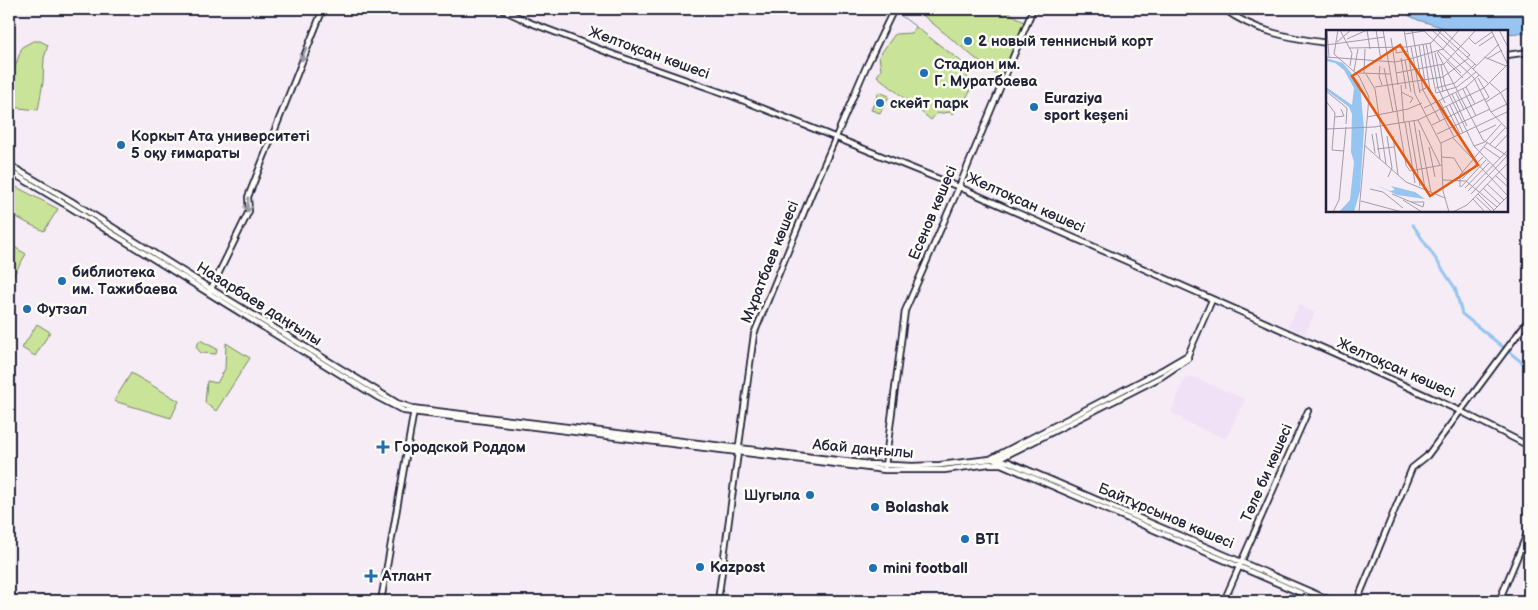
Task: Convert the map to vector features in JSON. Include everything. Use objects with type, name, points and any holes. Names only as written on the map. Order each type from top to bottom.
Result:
[{"type":"street","points":[[210,292],[249,211],[248,197],[323,9]]},
{"type":"street","name":"Желтоқсан көшесі","points":[[501,9],[531,23],[615,55],[732,96],[959,187],[1460,410],[1529,446]]},
{"type":"street","name":"Мұратбаев көшесі","points":[[718,601],[754,334],[835,138],[894,9]]},
{"type":"street","name":"Есенов көшесі","points":[[885,466],[904,310],[959,187],[1033,9]]},
{"type":"street","points":[[1224,9],[1236,18],[1265,31],[1326,43]]},
{"type":"street","points":[[1508,55],[1529,52]]},
{"type":"street","name":"Назарбаев даңғылы","points":[[9,165],[71,201],[210,292]]},
{"type":"street","name":"Назарбаев даңғылы","points":[[9,171],[397,403],[414,410],[511,420]]},
{"type":"street","points":[[989,461],[999,459],[1161,377],[1188,357],[1212,300]]},
{"type":"street","points":[[1357,601],[1412,468],[1427,456],[1529,319]]},
{"type":"street","name":"Абай даңғылы","points":[[511,420],[884,470],[940,468],[989,461],[1188,357]]},
{"type":"street","points":[[381,601],[414,410]]},
{"type":"street","name":"Абай даңғылы","points":[[414,410],[738,450],[885,466],[940,468]]},
{"type":"street","name":"Төле би көшесі","points":[[1224,601],[1308,411]]},
{"type":"street","points":[[1013,451],[1010,458],[1016,465]]},
{"type":"street","name":"Байтұрсынов көшесі","points":[[999,459],[1240,564],[1319,601]]},
{"type":"street","name":"Байтұрсынов көшесі","points":[[989,461],[1004,465],[1332,601]]},
{"type":"street","points":[[1498,601],[1529,529]]},
{"type":"shaded area","points":[[1299,305],[1315,313],[1305,334],[1288,326]]},
{"type":"shaded area","points":[[1191,376],[1245,399],[1226,439],[1183,421],[1183,419],[1171,413],[1185,378]]},
{"type":"green space","points":[[915,9],[1004,9],[1027,24],[1003,81]]},
{"type":"green space","name":"Стадион им. Г. Муратбаева","points":[[916,27],[971,69],[967,76],[970,92],[965,102],[952,114],[950,112],[936,114],[931,120],[877,76],[881,70],[879,56],[895,34],[911,33]]},
{"type":"green space","points":[[33,41],[40,41],[48,45],[44,58],[43,82],[38,110],[9,107],[9,84],[22,47]]},
{"type":"green space","name":"скейт парк","points":[[879,92],[889,96],[880,113],[871,110]]},
{"type":"green space","points":[[9,183],[58,209],[44,231],[9,213]]},
{"type":"green space","points":[[9,244],[26,254],[9,283]]},
{"type":"green space","points":[[37,324],[50,332],[35,356],[22,348]]},
{"type":"green space","points":[[200,340],[217,349],[216,354],[201,353],[196,347]]},
{"type":"green space","points":[[226,343],[250,358],[216,411],[205,403],[207,381],[217,383],[225,369]]},
{"type":"green space","points":[[131,373],[179,401],[171,418],[114,401]]},
{"type":"water","points":[[1396,9],[1529,9],[1529,32],[1508,34],[1508,30],[1452,30],[1418,20]]},
{"type":"waterway","points":[[895,11],[916,27]]},
{"type":"waterway","points":[[1008,44],[1015,46],[1021,31]]},
{"type":"waterway","points":[[1413,225],[1455,288],[1462,314],[1529,368]]},
{"type":"place","name":"2 новый теннисный корт","points":[[968,41]]},
{"type":"place","name":"Стадион им. Г. Муратбаева","points":[[924,73]]},
{"type":"place","name":"скейт парк","points":[[880,103]]},
{"type":"place","name":"Euraziya sport keşeni","points":[[1034,107]]},
{"type":"place","name":"Коркыт Ата университеті 5 оқу ғимараты","points":[[121,145]]},
{"type":"place","name":"библиотека им. Тажибаева","points":[[62,281]]},
{"type":"place","name":"Футзал","points":[[27,309]]},
{"type":"place","name":"Городской Роддом","points":[[383,447]]},
{"type":"place","name":"Шугыла","points":[[810,495]]},
{"type":"place","name":"Bolashak","points":[[875,507]]},
{"type":"place","name":"BTI","points":[[965,539]]},
{"type":"place","name":"Kazpost","points":[[700,567]]},
{"type":"place","name":"mini football","points":[[873,568]]},
{"type":"place","name":"Атлант","points":[[371,576]]}]
